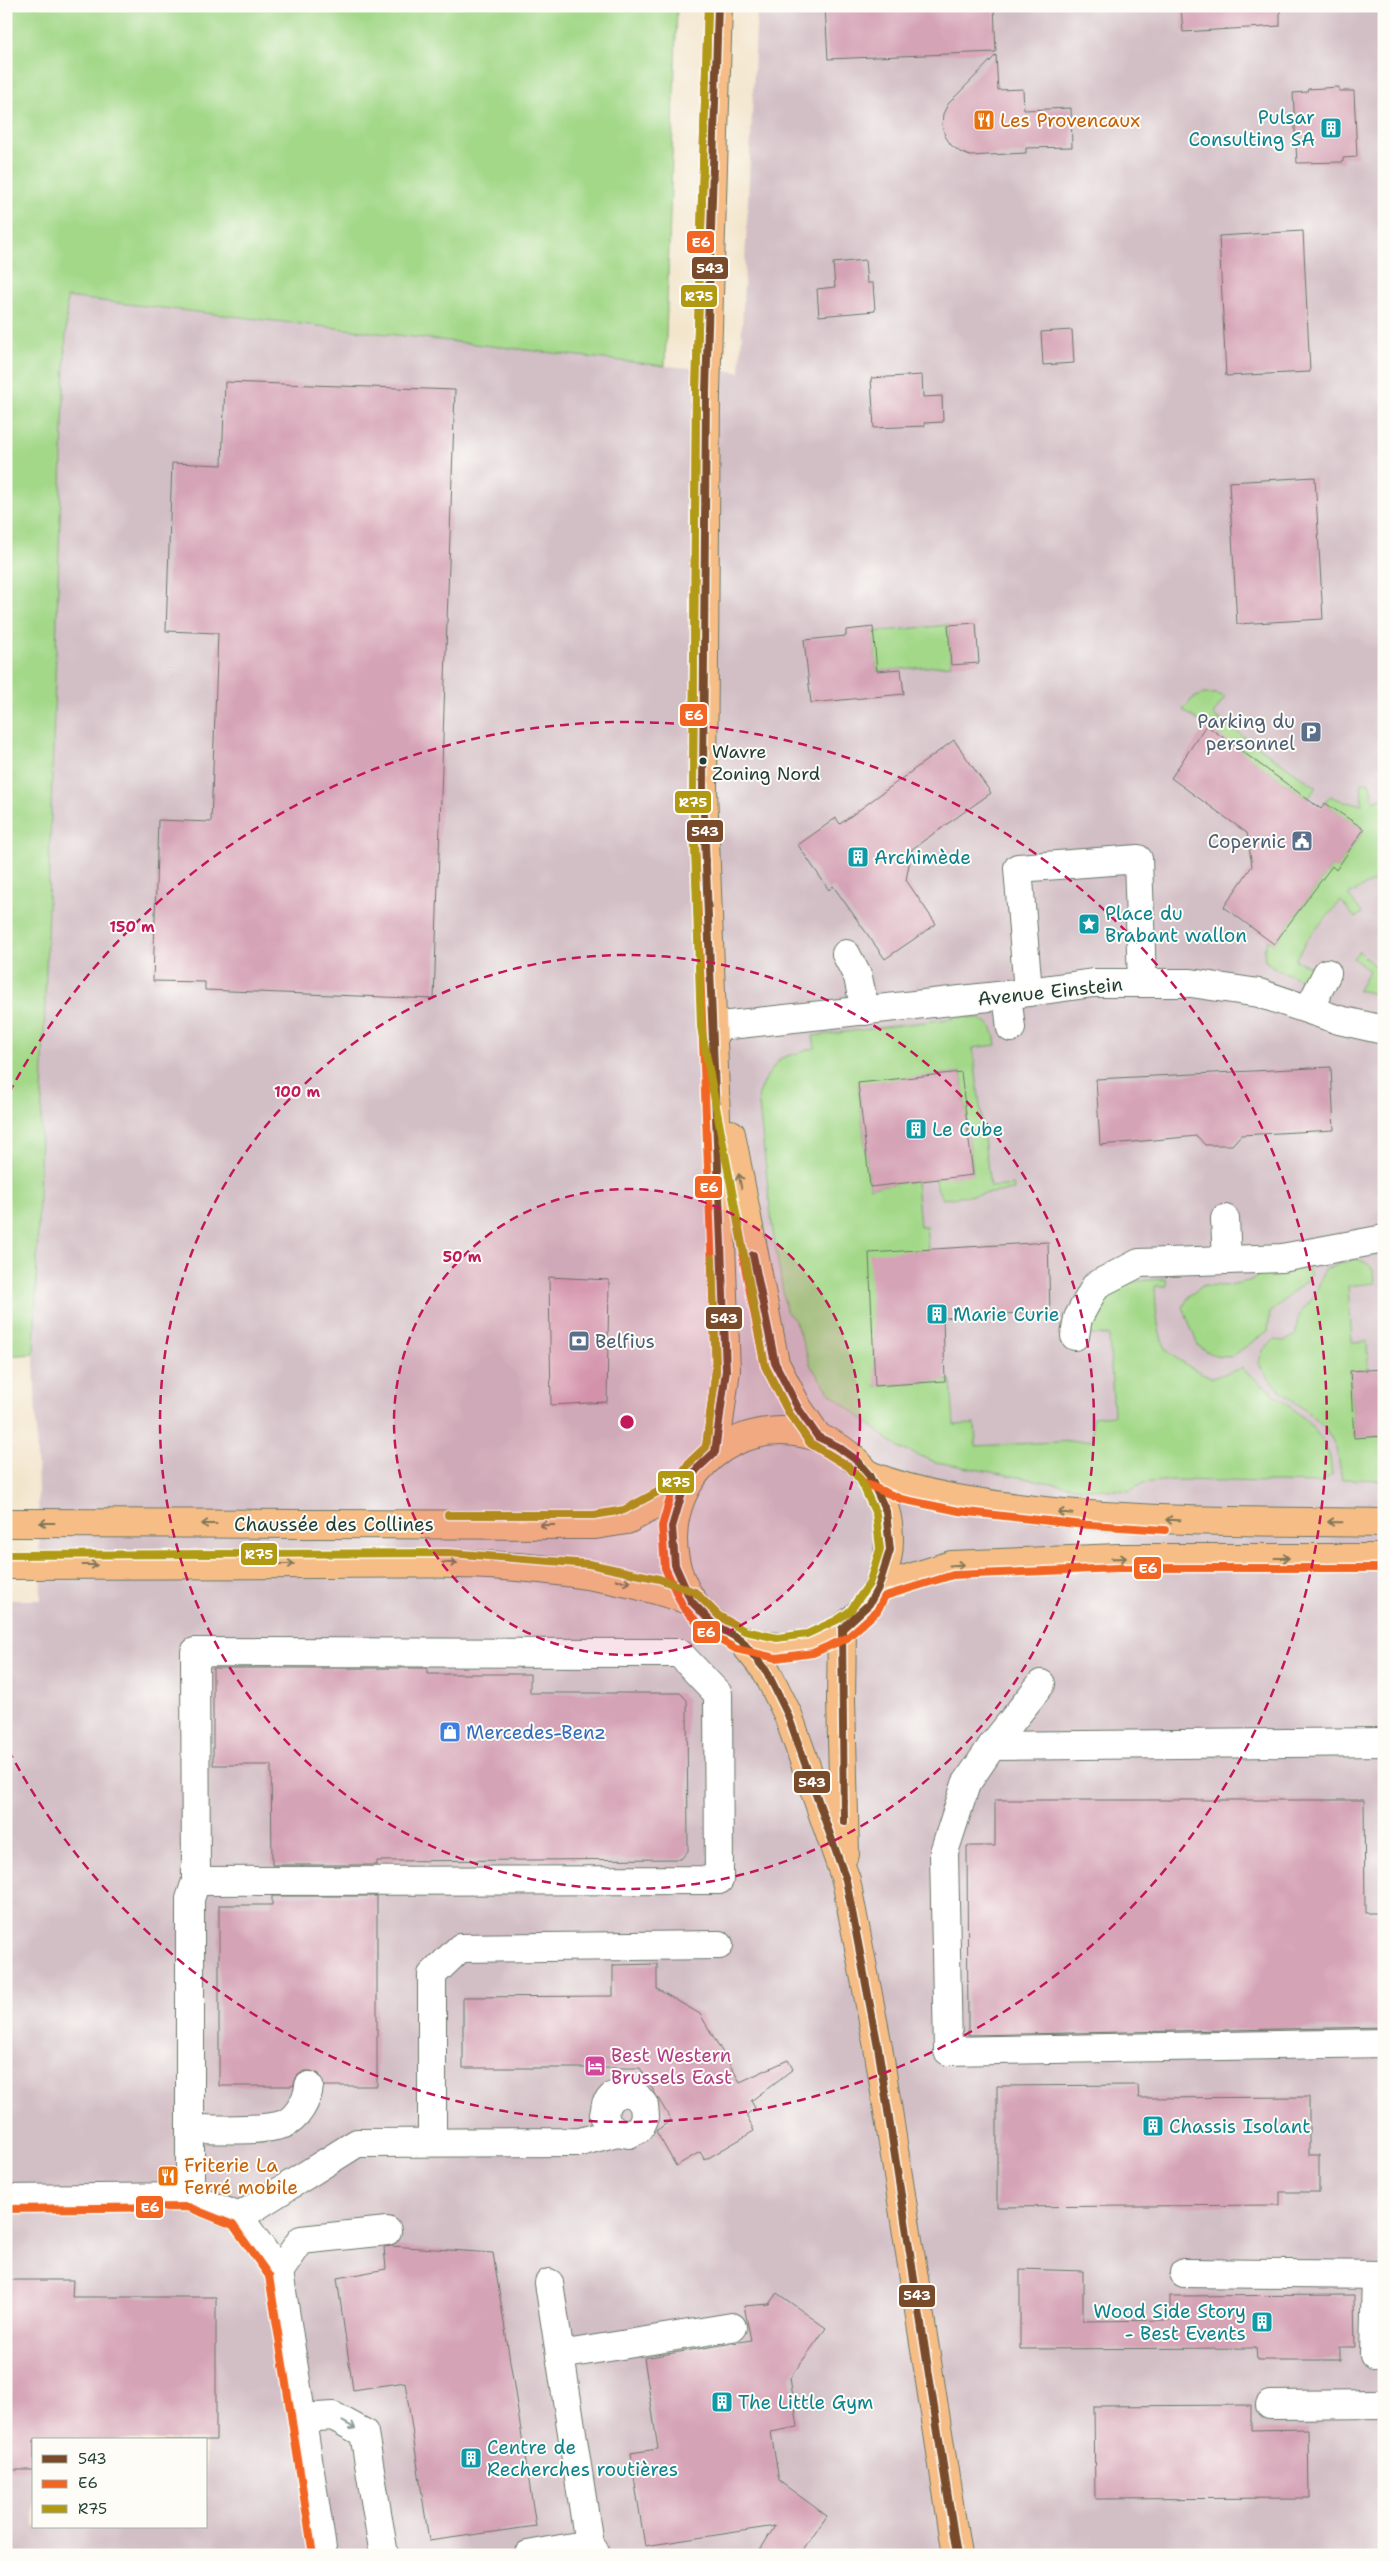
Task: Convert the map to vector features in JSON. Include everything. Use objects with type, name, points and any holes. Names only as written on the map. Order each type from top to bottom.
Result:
[{"type":"main road","points":[[714,1452],[726,1370],[703,790],[706,392],[718,6]]},
{"type":"main road","points":[[711,1027],[774,1363],[798,1408],[818,1437]]},
{"type":"main road","points":[[782,1430],[818,1437],[838,1446],[855,1459],[869,1475],[886,1511],[890,1550],[878,1588],[869,1604],[842,1630],[810,1644],[776,1648],[741,1640],[713,1624],[690,1601],[675,1565],[672,1527],[683,1490],[697,1469],[714,1452],[747,1435],[782,1430]]},
{"type":"main road","points":[[869,1475],[904,1488],[960,1501],[1077,1514],[1174,1520],[1384,1523]]},
{"type":"main road","name":"Chaussée des Collines","points":[[6,1523],[595,1525],[627,1520],[683,1490]]},
{"type":"main road","points":[[878,1588],[950,1565],[1118,1558],[1384,1558]]},
{"type":"main road","name":"Chaussée des Collines","points":[[6,1565],[448,1563],[588,1574],[657,1589],[690,1601]]},
{"type":"main road","points":[[842,1630],[841,1700],[846,1880]]},
{"type":"main road","points":[[741,1640],[767,1672],[788,1715],[846,1880],[880,2056],[957,2555]]},
{"type":"street","points":[[1011,1028],[1018,994],[1018,868],[1138,858],[1142,982]]},
{"type":"street","points":[[846,954],[858,977],[865,1011]]},
{"type":"street","points":[[1309,1009],[1327,973]]},
{"type":"street","name":"Avenue Einstein","points":[[711,1027],[1018,994],[1093,983],[1142,982],[1191,983],[1259,994],[1339,1020],[1384,1030]]},
{"type":"street","points":[[1225,1219],[1227,1260]]},
{"type":"street","points":[[1075,1336],[1078,1318],[1096,1285],[1139,1263],[1282,1258],[1383,1246]]},
{"type":"street","points":[[190,2197],[190,1900],[196,1881],[195,1652],[678,1653],[718,1694],[719,1880],[196,1881]]},
{"type":"street","points":[[1041,1684],[992,1746],[966,1784],[944,1852],[948,2051],[1384,2043]]},
{"type":"street","points":[[992,1746],[1384,1742]]},
{"type":"street","points":[[432,2141],[432,1975],[460,1948],[719,1946]]},
{"type":"street","points":[[191,2129],[247,2129],[285,2124],[300,2109],[308,2094],[309,2086]]},
{"type":"street","points":[[239,2217],[357,2143],[432,2141],[580,2142],[617,2132]]},
{"type":"street","points":[[6,2200],[190,2197],[239,2217],[279,2272],[324,2555]]},
{"type":"street","points":[[279,2272],[301,2240],[387,2230]]},
{"type":"street","points":[[1184,2273],[1380,2275],[1374,2355]]},
{"type":"street","points":[[528,2555],[593,2549],[549,2283]]},
{"type":"street","points":[[560,2355],[732,2327]]},
{"type":"street","points":[[1270,2405],[1384,2404]]},
{"type":"street","points":[[302,2418],[333,2416],[364,2434],[384,2555]]},
{"type":"shaded area","points":[[757,6],[1384,6],[1384,2555],[6,2555],[6,1600],[41,1600],[34,1354],[67,297],[665,366],[740,372]]},
{"type":"green space","points":[[6,6],[677,6],[665,366],[67,297],[34,1354],[6,1356]]},
{"type":"green space","points":[[948,625],[951,665],[877,671],[873,632]]},
{"type":"green space","points":[[1203,694],[1217,694],[1225,697],[1213,715],[1316,787],[1308,799],[1183,710],[1192,699]]},
{"type":"green space","points":[[1369,782],[1374,801],[1384,797],[1384,876],[1348,895],[1362,913],[1355,918],[1341,901],[1308,938],[1295,960],[1315,968],[1305,981],[1276,969],[1265,961],[1264,950],[1268,940],[1274,944],[1332,866],[1336,869],[1364,830],[1325,803],[1330,796],[1345,802],[1362,804],[1361,783]]},
{"type":"green space","points":[[1359,951],[1374,966],[1384,957],[1384,996],[1358,990],[1369,971],[1353,958]]},
{"type":"green space","points":[[964,1017],[978,1019],[987,1023],[995,1037],[996,1045],[973,1048],[990,1187],[1013,1185],[1014,1190],[943,1199],[936,1187],[936,1179],[973,1174],[961,1072],[858,1084],[870,1187],[916,1181],[920,1226],[926,1226],[928,1250],[875,1386],[951,1380],[954,1425],[975,1424],[976,1446],[1093,1440],[1092,1417],[1114,1415],[1109,1335],[1088,1335],[1092,1318],[1098,1305],[1114,1289],[1124,1284],[1166,1279],[1167,1286],[1155,1286],[1158,1326],[1169,1352],[1187,1365],[1212,1378],[1242,1368],[1302,1417],[1322,1440],[1329,1454],[1332,1475],[1322,1483],[1172,1480],[1143,1483],[1130,1491],[1080,1488],[935,1462],[899,1448],[830,1393],[811,1366],[795,1321],[786,1311],[772,1225],[758,1096],[767,1076],[781,1058],[815,1048],[813,1036]]},
{"type":"green space","points":[[1356,1259],[1365,1262],[1371,1267],[1375,1283],[1348,1286],[1352,1342],[1367,1341],[1368,1370],[1350,1372],[1354,1437],[1384,1436],[1384,1480],[1342,1479],[1335,1445],[1326,1430],[1317,1420],[1274,1384],[1258,1362],[1264,1349],[1274,1340],[1284,1341],[1296,1334],[1298,1316],[1316,1294],[1324,1269]]},
{"type":"green space","points":[[1308,1267],[1311,1276],[1270,1313],[1268,1331],[1231,1357],[1215,1356],[1198,1346],[1183,1307],[1190,1295],[1204,1285],[1224,1286],[1249,1281],[1265,1272]]},
{"type":"building","points":[[825,6],[994,6],[996,52],[828,59]]},
{"type":"building","points":[[1181,6],[1280,6],[1280,26],[1183,32]]},
{"type":"building","name":"Les Provencaux","points":[[996,55],[998,90],[1023,89],[1024,110],[1071,108],[1072,147],[1026,148],[1026,153],[970,156],[960,152],[951,145],[945,136],[942,125],[943,114],[948,104]]},
{"type":"building","name":"Pulsar Consulting SA","points":[[1339,87],[1339,91],[1354,91],[1357,157],[1343,158],[1343,162],[1297,163],[1293,93],[1307,92],[1308,89]]},
{"type":"building","points":[[1303,231],[1310,372],[1226,376],[1219,236]]},
{"type":"building","points":[[865,260],[867,283],[873,283],[875,311],[819,316],[817,289],[835,287],[833,263]]},
{"type":"building","points":[[1072,330],[1074,363],[1043,365],[1041,332]]},
{"type":"building","points":[[922,375],[923,397],[942,396],[943,422],[924,423],[925,426],[874,428],[871,378]]},
{"type":"building","points":[[225,382],[455,390],[434,999],[205,990],[205,982],[153,981],[158,820],[211,822],[218,633],[166,631],[172,463],[222,465]]},
{"type":"building","points":[[1315,477],[1323,619],[1237,624],[1229,482]]},
{"type":"building","points":[[976,623],[979,663],[951,665],[948,625]]},
{"type":"building","points":[[873,627],[877,671],[901,669],[904,694],[811,703],[804,640],[846,636],[846,630]]},
{"type":"building","name":"Copernic","points":[[1206,725],[1321,809],[1325,803],[1364,829],[1336,870],[1332,866],[1274,944],[1224,907],[1252,866],[1247,833],[1171,778]]},
{"type":"building","name":"Archimède","points":[[954,740],[991,793],[912,849],[906,880],[936,924],[885,959],[833,886],[829,890],[798,845],[836,818],[840,824]]},
{"type":"building","points":[[1331,1067],[1334,1130],[1241,1135],[1232,1145],[1205,1145],[1197,1136],[1100,1145],[1096,1079]]},
{"type":"building","name":"Le Cube","points":[[961,1072],[973,1175],[870,1187],[858,1083]]},
{"type":"building","name":"Marie Curie","points":[[1048,1242],[1050,1311],[943,1318],[945,1381],[875,1386],[869,1253]]},
{"type":"building","name":"Belfius","points":[[549,1277],[609,1280],[607,1402],[551,1405]]},
{"type":"building","points":[[1384,1369],[1384,1436],[1354,1438],[1350,1371]]},
{"type":"building","name":"Mercedes-Benz","points":[[213,1668],[427,1668],[427,1674],[530,1674],[530,1693],[680,1693],[687,1700],[688,1851],[681,1859],[377,1861],[377,1865],[272,1865],[271,1765],[213,1765]]},
{"type":"building","points":[[995,1800],[1364,1800],[1365,1913],[1384,1913],[1384,2027],[968,2035],[967,1846],[995,1846]]},
{"type":"building","points":[[272,1896],[377,1896],[377,2086],[324,2086],[319,2074],[304,2071],[297,2076],[293,2086],[219,2086],[219,1905],[272,1905]]},
{"type":"building","name":"Best Western Brussels East","points":[[657,1964],[657,1989],[700,2014],[740,2082],[788,2060],[793,2069],[751,2101],[755,2108],[746,2115],[754,2131],[705,2160],[700,2152],[676,2166],[656,2131],[671,2120],[640,2068],[463,2068],[463,1997],[613,1996],[613,1965]]},
{"type":"building","name":"Chassis Isolant","points":[[1138,2085],[1139,2098],[1309,2097],[1309,2155],[1319,2155],[1319,2192],[1280,2192],[1280,2205],[997,2207],[997,2086]]},
{"type":"building","name":"Centre de Recherches routières","points":[[384,2247],[493,2253],[536,2526],[429,2541],[405,2382],[353,2390],[337,2278],[386,2269]]},
{"type":"building","points":[[1020,2269],[1083,2271],[1083,2321],[1170,2320],[1170,2296],[1354,2295],[1355,2347],[1340,2347],[1340,2360],[1257,2360],[1256,2348],[1020,2349]]},
{"type":"building","points":[[6,2280],[73,2280],[72,2297],[216,2297],[216,2440],[208,2440],[208,2438],[32,2438],[32,2470],[6,2470]]},
{"type":"building","name":"The Little Gym","points":[[777,2293],[826,2328],[790,2378],[798,2427],[771,2432],[779,2481],[827,2516],[800,2555],[757,2555],[775,2526],[645,2546],[630,2453],[658,2449],[644,2358],[751,2340],[744,2306],[769,2304]]},
{"type":"building","points":[[1251,2405],[1251,2430],[1308,2429],[1309,2498],[1095,2499],[1094,2406]]},
{"type":"transit line","name":"E6","points":[[708,6],[696,392],[693,790],[716,1370],[706,1447],[689,1463],[674,1485],[662,1526],[665,1568],[683,1607],[706,1632],[736,1649],[776,1658],[813,1653],[847,1638],[877,1611],[885,1596],[953,1575],[1118,1568],[1384,1568]]},
{"type":"transit line","name":"R75","points":[[6,1555],[448,1553],[589,1564],[659,1579],[695,1592],[719,1616],[745,1631],[777,1638],[807,1634],[837,1620],[850,1611],[869,1584],[880,1549],[876,1514],[861,1481],[848,1466],[810,1443],[789,1413],[765,1366],[701,1027],[693,790],[696,392],[708,6]]},
{"type":"transit line","name":"543","points":[[718,6],[706,392],[703,790],[726,1370],[715,1452],[697,1469],[683,1490],[672,1527],[675,1565],[691,1601],[713,1624],[741,1640],[767,1672],[788,1715],[846,1880],[878,2047],[957,2555]]},
{"type":"transit line","name":"543","points":[[753,1255],[775,1363],[798,1408],[818,1437],[837,1446],[855,1459],[869,1475],[886,1511],[890,1550],[878,1588],[869,1604],[842,1629],[844,1822]]},
{"type":"transit line","name":"E6","points":[[743,1257],[765,1366],[789,1413],[811,1444],[848,1466],[864,1483],[901,1499],[959,1511],[1076,1524],[1165,1530]]},
{"type":"transit line","name":"R75","points":[[448,1515],[594,1515],[624,1510],[676,1482],[689,1463],[706,1447],[716,1370],[712,1258]]},
{"type":"transit line","name":"E6","points":[[6,2209],[188,2207],[233,2225],[269,2276],[313,2555]]},
{"type":"place","name":"Les Provencaux","points":[[984,120]]},
{"type":"place","name":"Pulsar Consulting SA","points":[[1331,128]]},
{"type":"place","name":"Parking du personnel","points":[[1311,732]]},
{"type":"place","name":"Wavre Zoning Nord","points":[[703,761]]},
{"type":"place","name":"Copernic","points":[[1302,841]]},
{"type":"place","name":"Archimède","points":[[858,857]]},
{"type":"place","name":"Place du Brabant wallon","points":[[1089,924]]},
{"type":"place","name":"Le Cube","points":[[916,1129]]},
{"type":"place","name":"Marie Curie","points":[[937,1314]]},
{"type":"place","name":"Belfius","points":[[579,1341]]},
{"type":"place","name":"Mercedes-Benz","points":[[450,1732]]},
{"type":"place","name":"Best Western Brussels East","points":[[595,2066]]},
{"type":"place","name":"Chassis Isolant","points":[[1153,2126]]},
{"type":"place","name":"Friterie La Ferré mobile","points":[[168,2176]]},
{"type":"place","name":"Wood Side Story - Best Events","points":[[1262,2322]]},
{"type":"place","name":"The Little Gym","points":[[722,2402]]},
{"type":"place","name":"Centre de Recherches routières","points":[[471,2458]]}]
